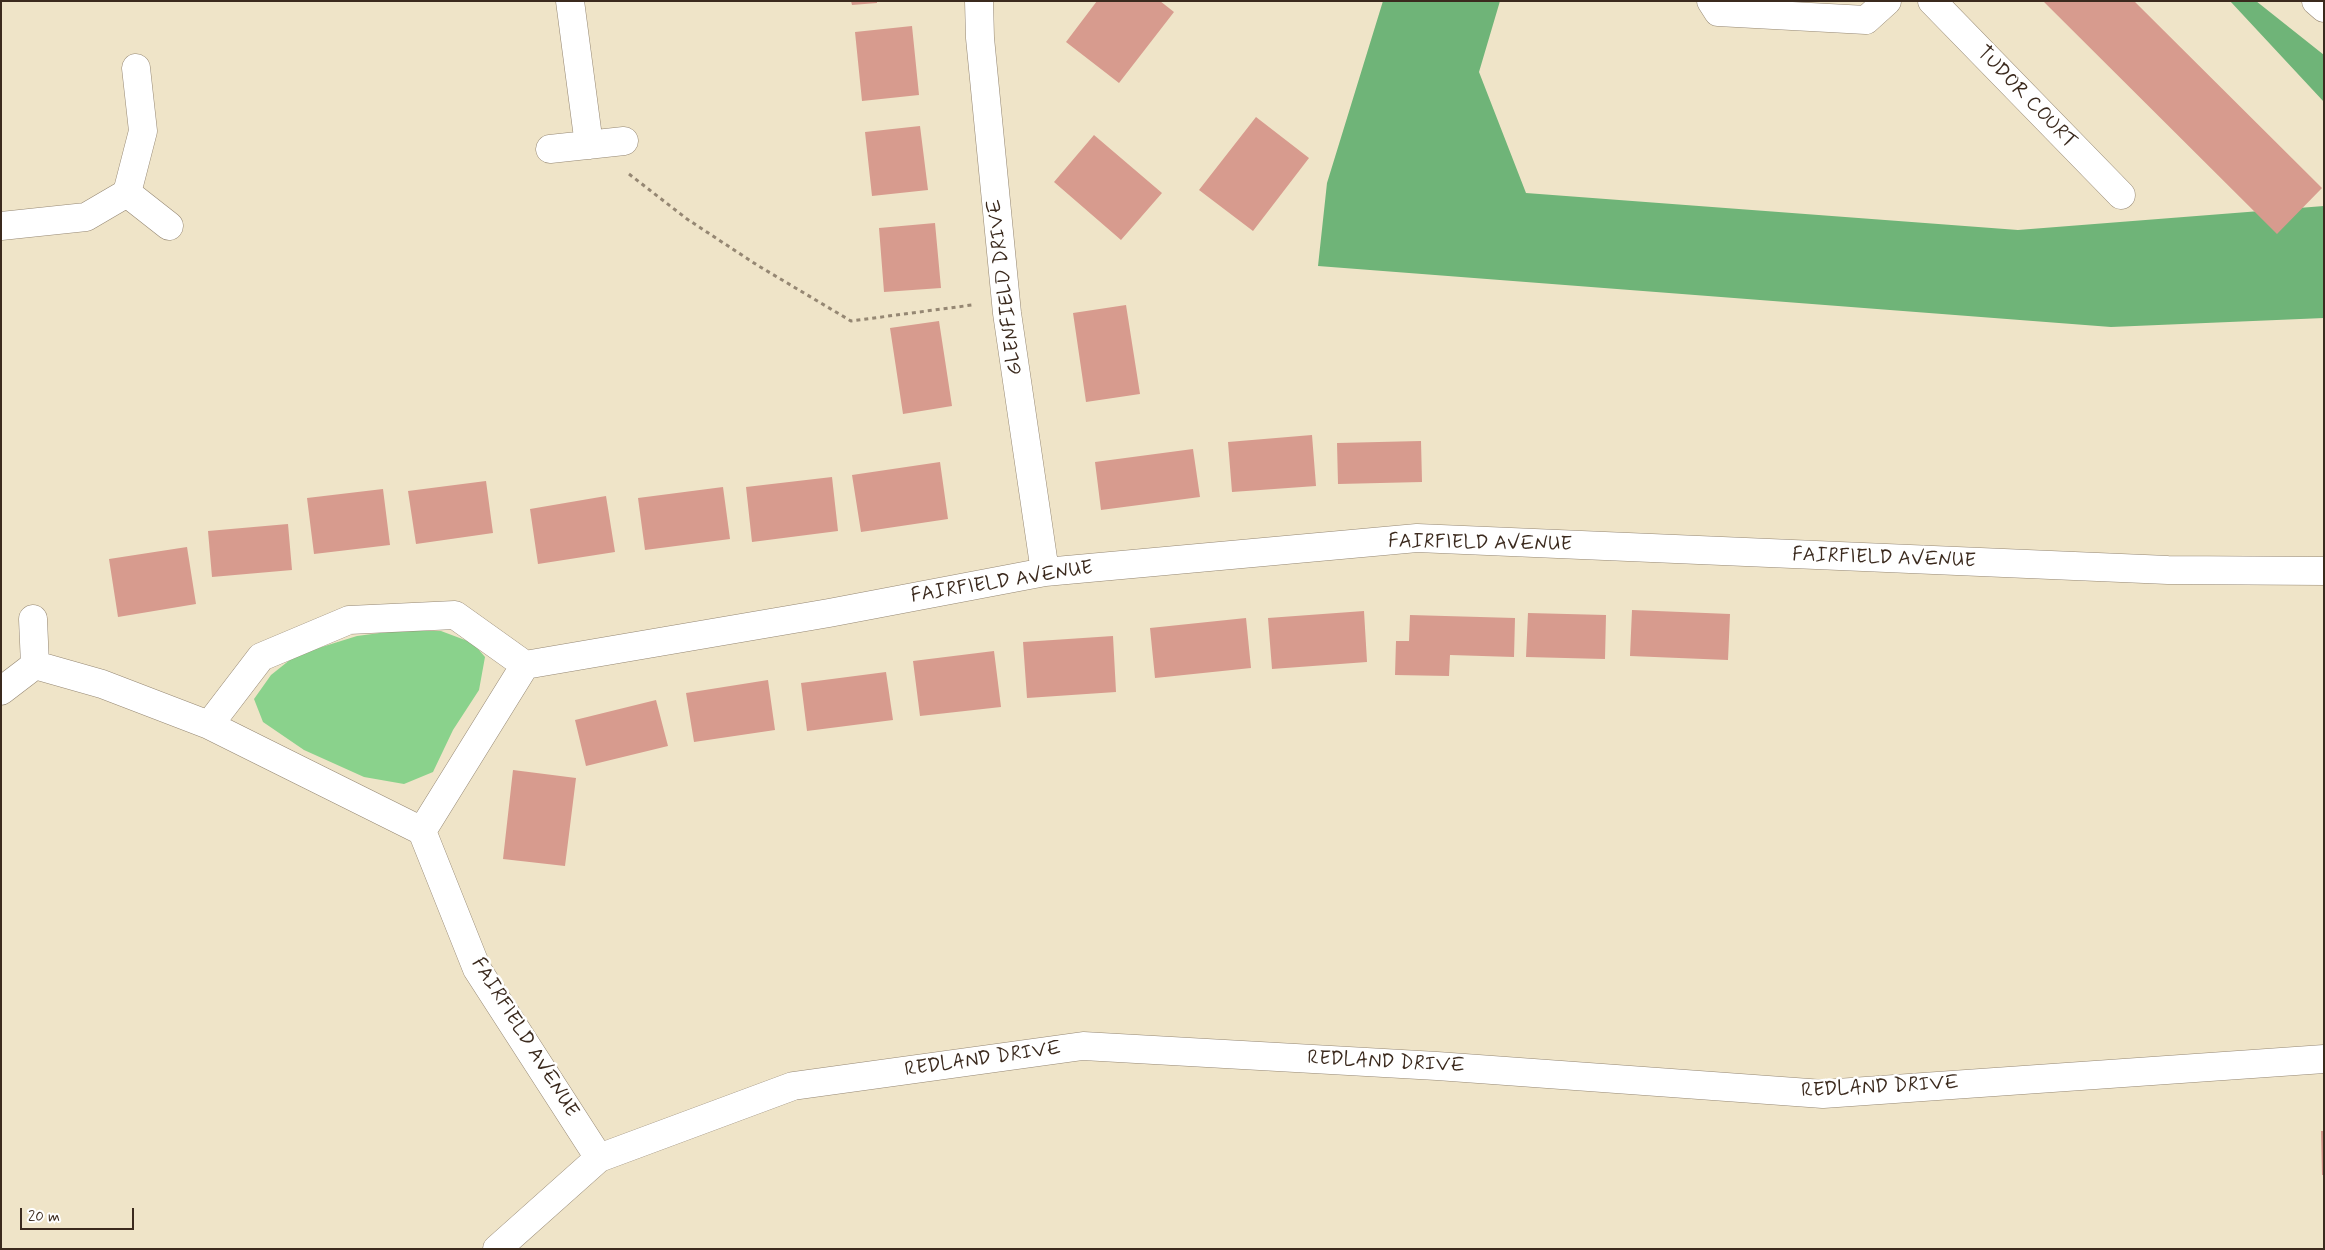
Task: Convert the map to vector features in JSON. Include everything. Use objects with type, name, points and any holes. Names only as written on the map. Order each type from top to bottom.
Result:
[{"type":"street","points":[[570,1],[589,145]]},
{"type":"street","name":"GLENFIELD DRIVE","points":[[979,1],[980,38],[1005,300],[1045,572]]},
{"type":"street","points":[[1711,1],[1718,12],[1866,20],[1886,1]]},
{"type":"street","name":"TUDOR COURT","points":[[1932,1],[2121,195]]},
{"type":"street","points":[[2316,1],[2324,8]]},
{"type":"street","points":[[1,226],[86,217],[126,193],[143,131],[136,68]]},
{"type":"street","points":[[550,150],[624,141]]},
{"type":"street","points":[[126,193],[169,226]]},
{"type":"street","name":"FAIRFIELD AVENUE","points":[[525,666],[828,613],[1045,572],[1417,538],[2139,568],[2324,571]]},
{"type":"street","points":[[35,666],[102,684],[209,725],[422,831],[525,666],[454,615],[350,620],[261,657],[209,725]]},
{"type":"street","points":[[33,619],[35,666]]},
{"type":"street","points":[[1,691],[35,666]]},
{"type":"street","name":"FAIRFIELD AVENUE","points":[[422,831],[477,969],[599,1158]]},
{"type":"street","name":"REDLAND DRIVE","points":[[497,1249],[599,1158],[793,1086],[1083,1046],[1437,1066],[1823,1094],[2324,1059]]},
{"type":"path","points":[[589,145],[686,219],[757,265],[851,321],[1005,300]]},
{"type":"green space","points":[[1383,1],[1500,1],[1479,72],[1526,193],[2018,230],[2324,206],[2324,318],[2111,327],[1318,266],[1327,183]]},
{"type":"green space","points":[[2230,1],[2256,1],[2324,55],[2324,102]]},
{"type":"green space","points":[[395,631],[441,631],[473,643],[485,657],[479,690],[453,730],[433,772],[404,784],[364,777],[304,750],[263,722],[254,699],[271,675],[296,655],[357,636]]},
{"type":"building","points":[[851,1],[877,1],[877,3],[852,5]]},
{"type":"building","points":[[1097,1],[1160,1],[1174,12],[1119,83],[1066,42]]},
{"type":"building","points":[[2043,1],[2134,1],[2322,188],[2277,234]]},
{"type":"building","points":[[912,26],[919,95],[862,101],[855,32]]},
{"type":"building","points":[[1256,117],[1309,158],[1253,231],[1199,190]]},
{"type":"building","points":[[920,126],[928,190],[872,196],[865,132]]},
{"type":"building","points":[[1094,135],[1162,193],[1121,240],[1054,182]]},
{"type":"building","points":[[935,223],[941,288],[884,292],[879,228]]},
{"type":"building","points":[[1126,305],[1140,394],[1086,402],[1073,313]]},
{"type":"building","points":[[939,321],[952,406],[903,414],[890,328]]},
{"type":"building","points":[[1312,435],[1316,486],[1232,492],[1228,442]]},
{"type":"building","points":[[1421,441],[1422,482],[1338,484],[1337,443]]},
{"type":"building","points":[[1193,449],[1200,497],[1101,510],[1095,462]]},
{"type":"building","points":[[940,462],[948,519],[861,532],[852,475]]},
{"type":"building","points":[[832,477],[838,531],[752,542],[746,487]]},
{"type":"building","points":[[486,481],[493,533],[416,544],[408,491]]},
{"type":"building","points":[[723,487],[730,539],[645,550],[638,498]]},
{"type":"building","points":[[383,489],[390,545],[314,554],[307,498]]},
{"type":"building","points":[[606,496],[615,552],[538,564],[530,509]]},
{"type":"building","points":[[288,524],[292,570],[212,577],[208,531]]},
{"type":"building","points":[[187,547],[196,604],[118,617],[109,559]]},
{"type":"building","points":[[1632,610],[1730,614],[1728,660],[1630,656]]},
{"type":"building","points":[[1364,611],[1367,662],[1272,669],[1268,618]]},
{"type":"building","points":[[1528,613],[1606,615],[1605,659],[1526,657]]},
{"type":"building","points":[[1410,615],[1515,618],[1514,657],[1450,655],[1449,676],[1395,675],[1396,641],[1409,641]]},
{"type":"building","points":[[1246,618],[1251,668],[1155,678],[1150,628]]},
{"type":"building","points":[[1113,636],[1116,692],[1027,698],[1023,642]]},
{"type":"building","points":[[994,651],[1001,707],[920,716],[913,661]]},
{"type":"building","points":[[886,672],[893,720],[807,731],[801,683]]},
{"type":"building","points":[[768,680],[775,730],[694,742],[686,693]]},
{"type":"building","points":[[656,700],[668,746],[586,766],[575,720]]},
{"type":"building","points":[[513,770],[576,778],[565,866],[503,859]]},
{"type":"building","points":[[2321,1131],[2324,1131],[2324,1175],[2322,1175]]}]
